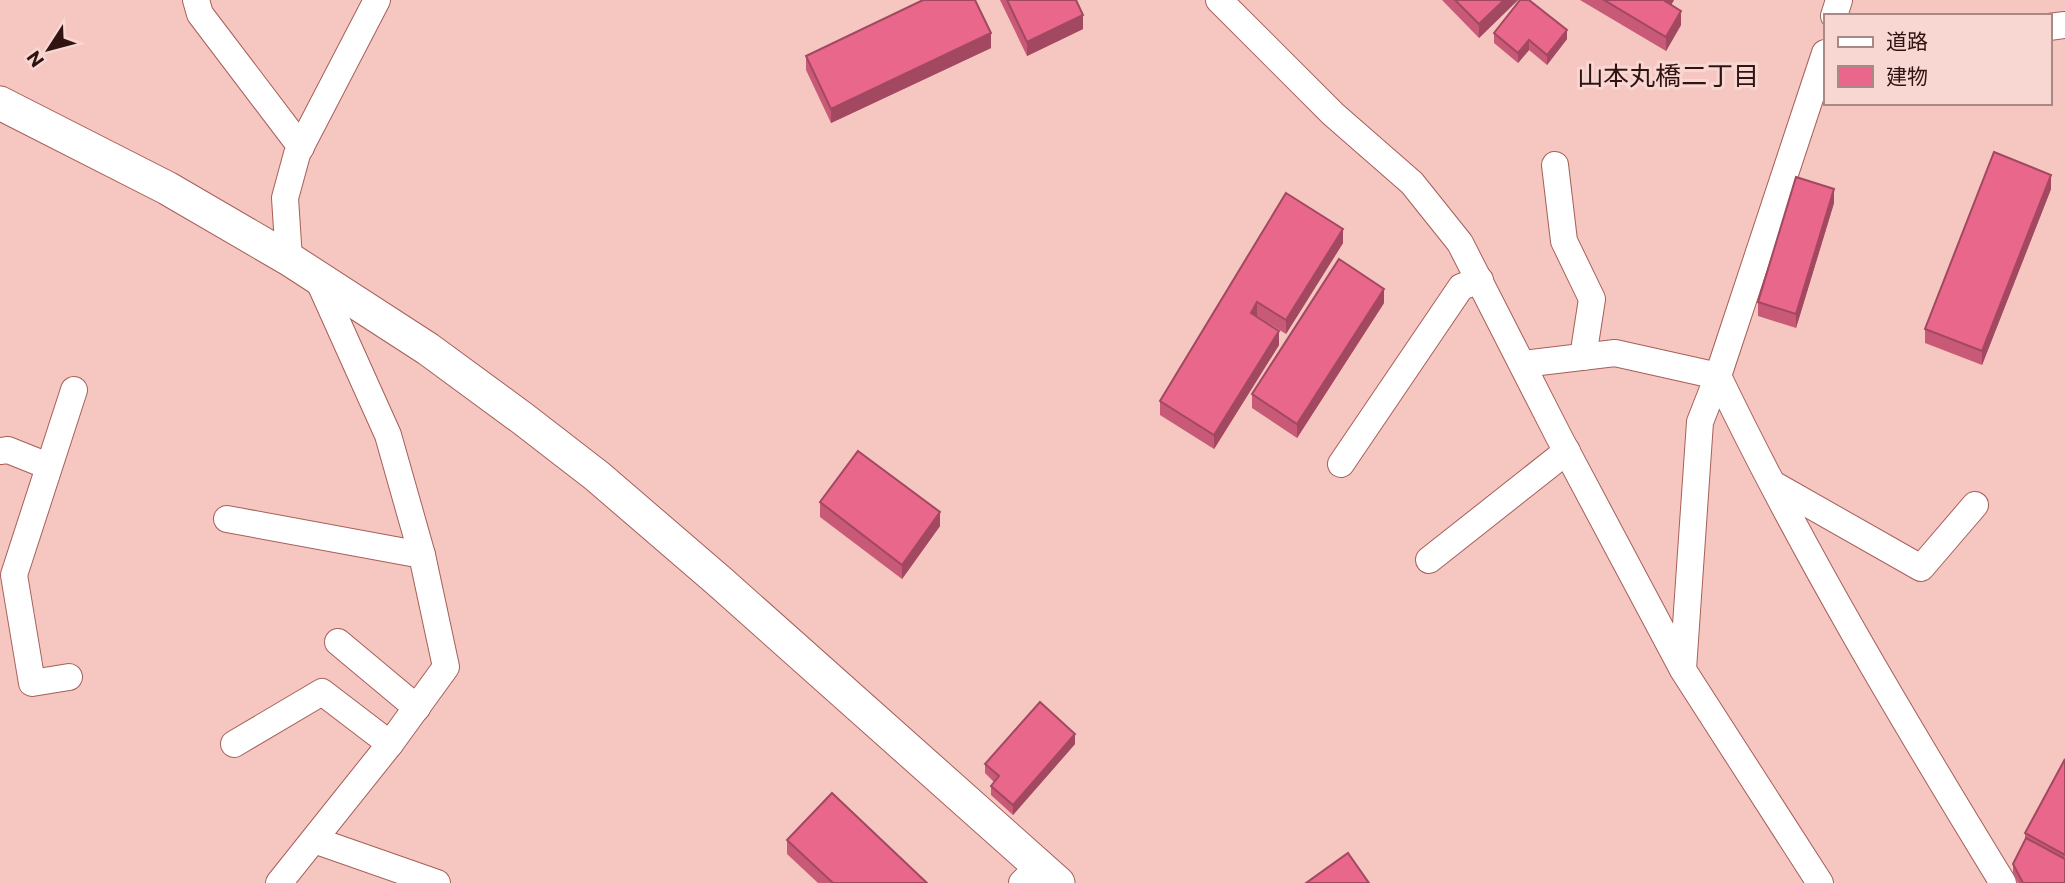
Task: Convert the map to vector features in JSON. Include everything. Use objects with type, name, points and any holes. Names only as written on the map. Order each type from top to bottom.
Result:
[{"type":"street","points":[[196,0],[200,14],[301,147]]},
{"type":"street","points":[[289,259],[285,198],[301,147],[377,0]]},
{"type":"street","points":[[1219,0],[1333,114],[1412,183],[1460,243],[1683,670],[1819,883]]},
{"type":"street","points":[[1683,670],[1700,422],[1718,376],[1824,54]]},
{"type":"street","points":[[0,103],[167,188],[289,259],[428,349],[597,476],[719,581],[1040,877]]},
{"type":"street","points":[[1555,165],[1564,241],[1592,299],[1583,357]]},
{"type":"street","points":[[279,883],[390,744],[446,667],[422,555],[388,435],[317,277]]},
{"type":"street","points":[[1341,464],[1461,287],[1480,281]]},
{"type":"street","points":[[1523,363],[1615,353],[1718,376]]},
{"type":"street","points":[[1718,376],[1772,484],[1899,713],[2003,883]]},
{"type":"street","points":[[69,677],[32,683],[14,575],[74,390]]},
{"type":"street","points":[[0,451],[8,450],[48,466]]},
{"type":"street","points":[[1429,560],[1567,451]]},
{"type":"street","points":[[1772,484],[1920,568],[1975,505]]},
{"type":"street","points":[[227,519],[422,555]]},
{"type":"street","points":[[338,642],[417,708]]},
{"type":"street","points":[[234,744],[322,692],[390,744]]},
{"type":"street","points":[[314,840],[437,883]]},
{"type":"building","points":[[923,0],[975,0],[991,33],[831,109],[806,56]]},
{"type":"building","points":[[1007,0],[1076,0],[1083,15],[1027,42]]},
{"type":"building","points":[[1455,0],[1504,0],[1479,24]]},
{"type":"building","points":[[1520,0],[1529,0],[1567,30],[1547,55],[1529,40],[1518,53],[1494,33]]},
{"type":"building","points":[[1604,0],[1666,0],[1681,11],[1666,37]]},
{"type":"building","points":[[1994,152],[2051,175],[1982,351],[1925,329]]},
{"type":"building","points":[[1796,177],[1834,189],[1796,314],[1758,302]]},
{"type":"building","points":[[1286,193],[1343,229],[1286,320],[1257,302],[1251,313],[1279,331],[1214,435],[1160,401]]},
{"type":"building","points":[[1339,259],[1384,289],[1297,424],[1252,394]]},
{"type":"building","points":[[858,451],[940,512],[902,565],[820,502]]},
{"type":"building","points":[[1040,702],[1075,734],[1013,805],[991,786],[999,776],[985,764]]},
{"type":"building","points":[[2065,759],[2065,855],[2025,833]]},
{"type":"building","points":[[832,793],[927,883],[833,883],[787,840]]},
{"type":"building","points":[[2026,838],[2065,859],[2065,883],[2023,883],[2013,864]]},
{"type":"building","points":[[1348,853],[1369,883],[1306,883]]},
{"type":"district","name":"山本丸橋二丁目","points":[[1668,76]]}]
